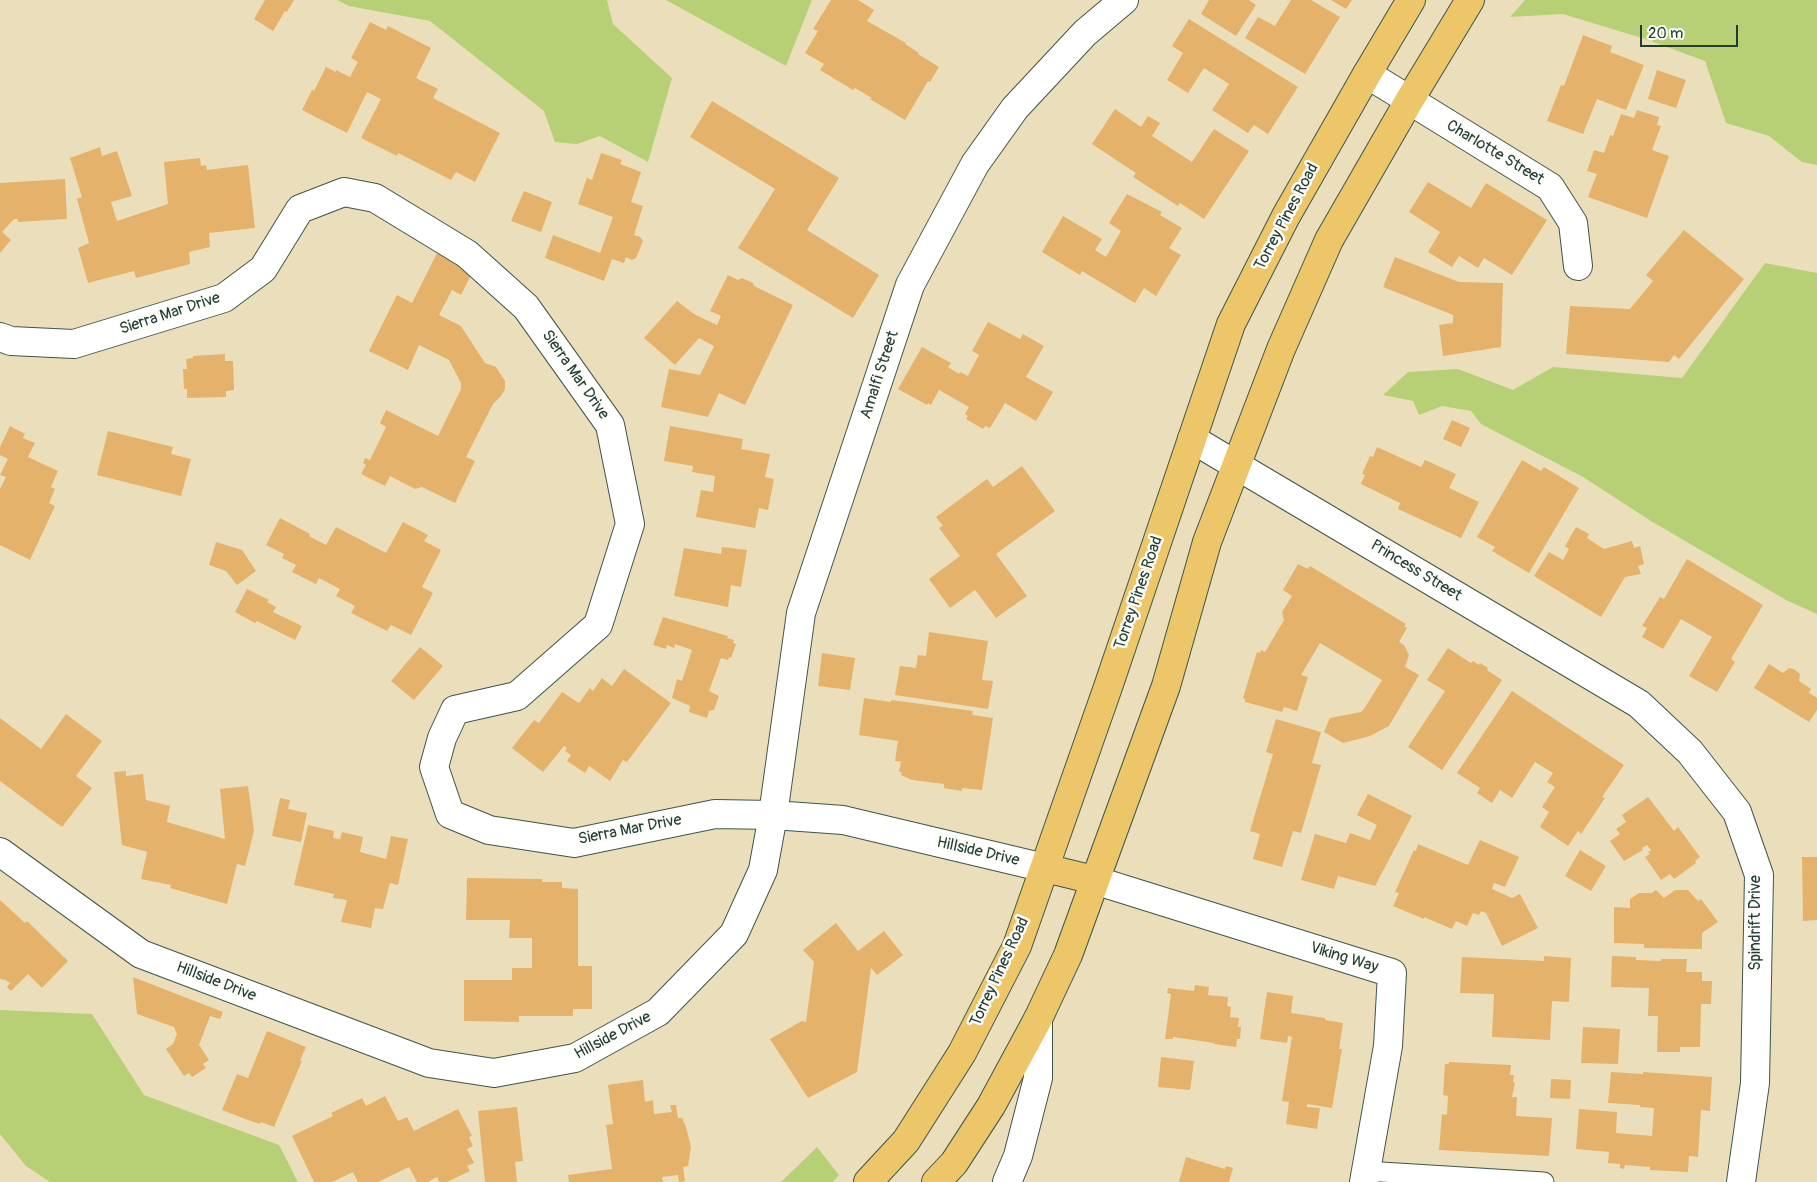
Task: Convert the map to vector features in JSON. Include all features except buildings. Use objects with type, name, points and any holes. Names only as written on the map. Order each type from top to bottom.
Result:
[{"type":"main road","name":"Torrey Pines Road","points":[[868,1182],[906,1141],[962,1053],[1017,946],[1231,324],[1286,216],[1411,0]]},
{"type":"main road","points":[[936,1182],[954,1163],[991,1106],[1038,1019],[1068,955],[1166,686],[1207,542],[1281,349],[1329,240],[1409,100],[1470,0]]},
{"type":"main road","name":"Hillside Drive","points":[[1045,868],[1094,880]]},
{"type":"street","name":"Amalfi Street","points":[[774,815],[801,613],[910,285],[975,164],[1015,108],[1085,33],[1124,0]]},
{"type":"street","name":"Charlotte Street","points":[[1367,74],[1550,187],[1573,223],[1578,266]]},
{"type":"street","name":"Sierra Mar Drive","points":[[0,337],[11,341],[74,344],[224,298],[263,269],[300,210],[344,192],[375,198],[467,254],[526,307],[610,425],[630,524],[598,625],[517,696],[455,710],[442,738],[434,767],[450,814],[489,830],[574,842],[715,814],[774,815]]},
{"type":"street","name":"Princess Street","points":[[1192,439],[1639,704]]},
{"type":"street","name":"Spindrift Drive","points":[[1639,704],[1690,752],[1737,812],[1758,875],[1755,1083],[1742,1182]]},
{"type":"street","name":"Hillside Drive","points":[[0,852],[141,954],[429,1063],[494,1073],[575,1058],[658,1012],[734,934],[763,870],[774,815],[843,820],[1045,868]]},
{"type":"street","name":"Viking Way","points":[[1094,880],[1392,973],[1388,1046],[1364,1177]]},
{"type":"street","points":[[1007,1182],[1018,1156],[1038,1078],[1038,1019]]},
{"type":"lane","points":[[1364,1177],[1544,1182]]},
{"type":"green space","points":[[337,0],[607,0],[613,24],[672,78],[648,162],[600,136],[577,144],[555,142],[544,111],[430,21],[349,6]]},
{"type":"green space","points":[[666,0],[812,0],[786,66]]},
{"type":"green space","points":[[1525,0],[1817,0],[1817,165],[1802,162],[1769,136],[1726,123],[1705,61],[1645,39],[1563,14],[1510,17]]},
{"type":"green space","points":[[1765,263],[1817,273],[1817,614],[1786,600],[1651,521],[1583,477],[1481,424],[1471,411],[1442,406],[1419,415],[1413,401],[1383,395],[1408,372],[1458,369],[1513,390],[1553,367],[1682,378]]},
{"type":"green space","points":[[0,1010],[92,1014],[144,1095],[279,1145],[298,1182],[50,1182],[26,1166],[0,1134]]},
{"type":"green space","points":[[817,1147],[839,1175],[833,1182],[781,1182]]}]
